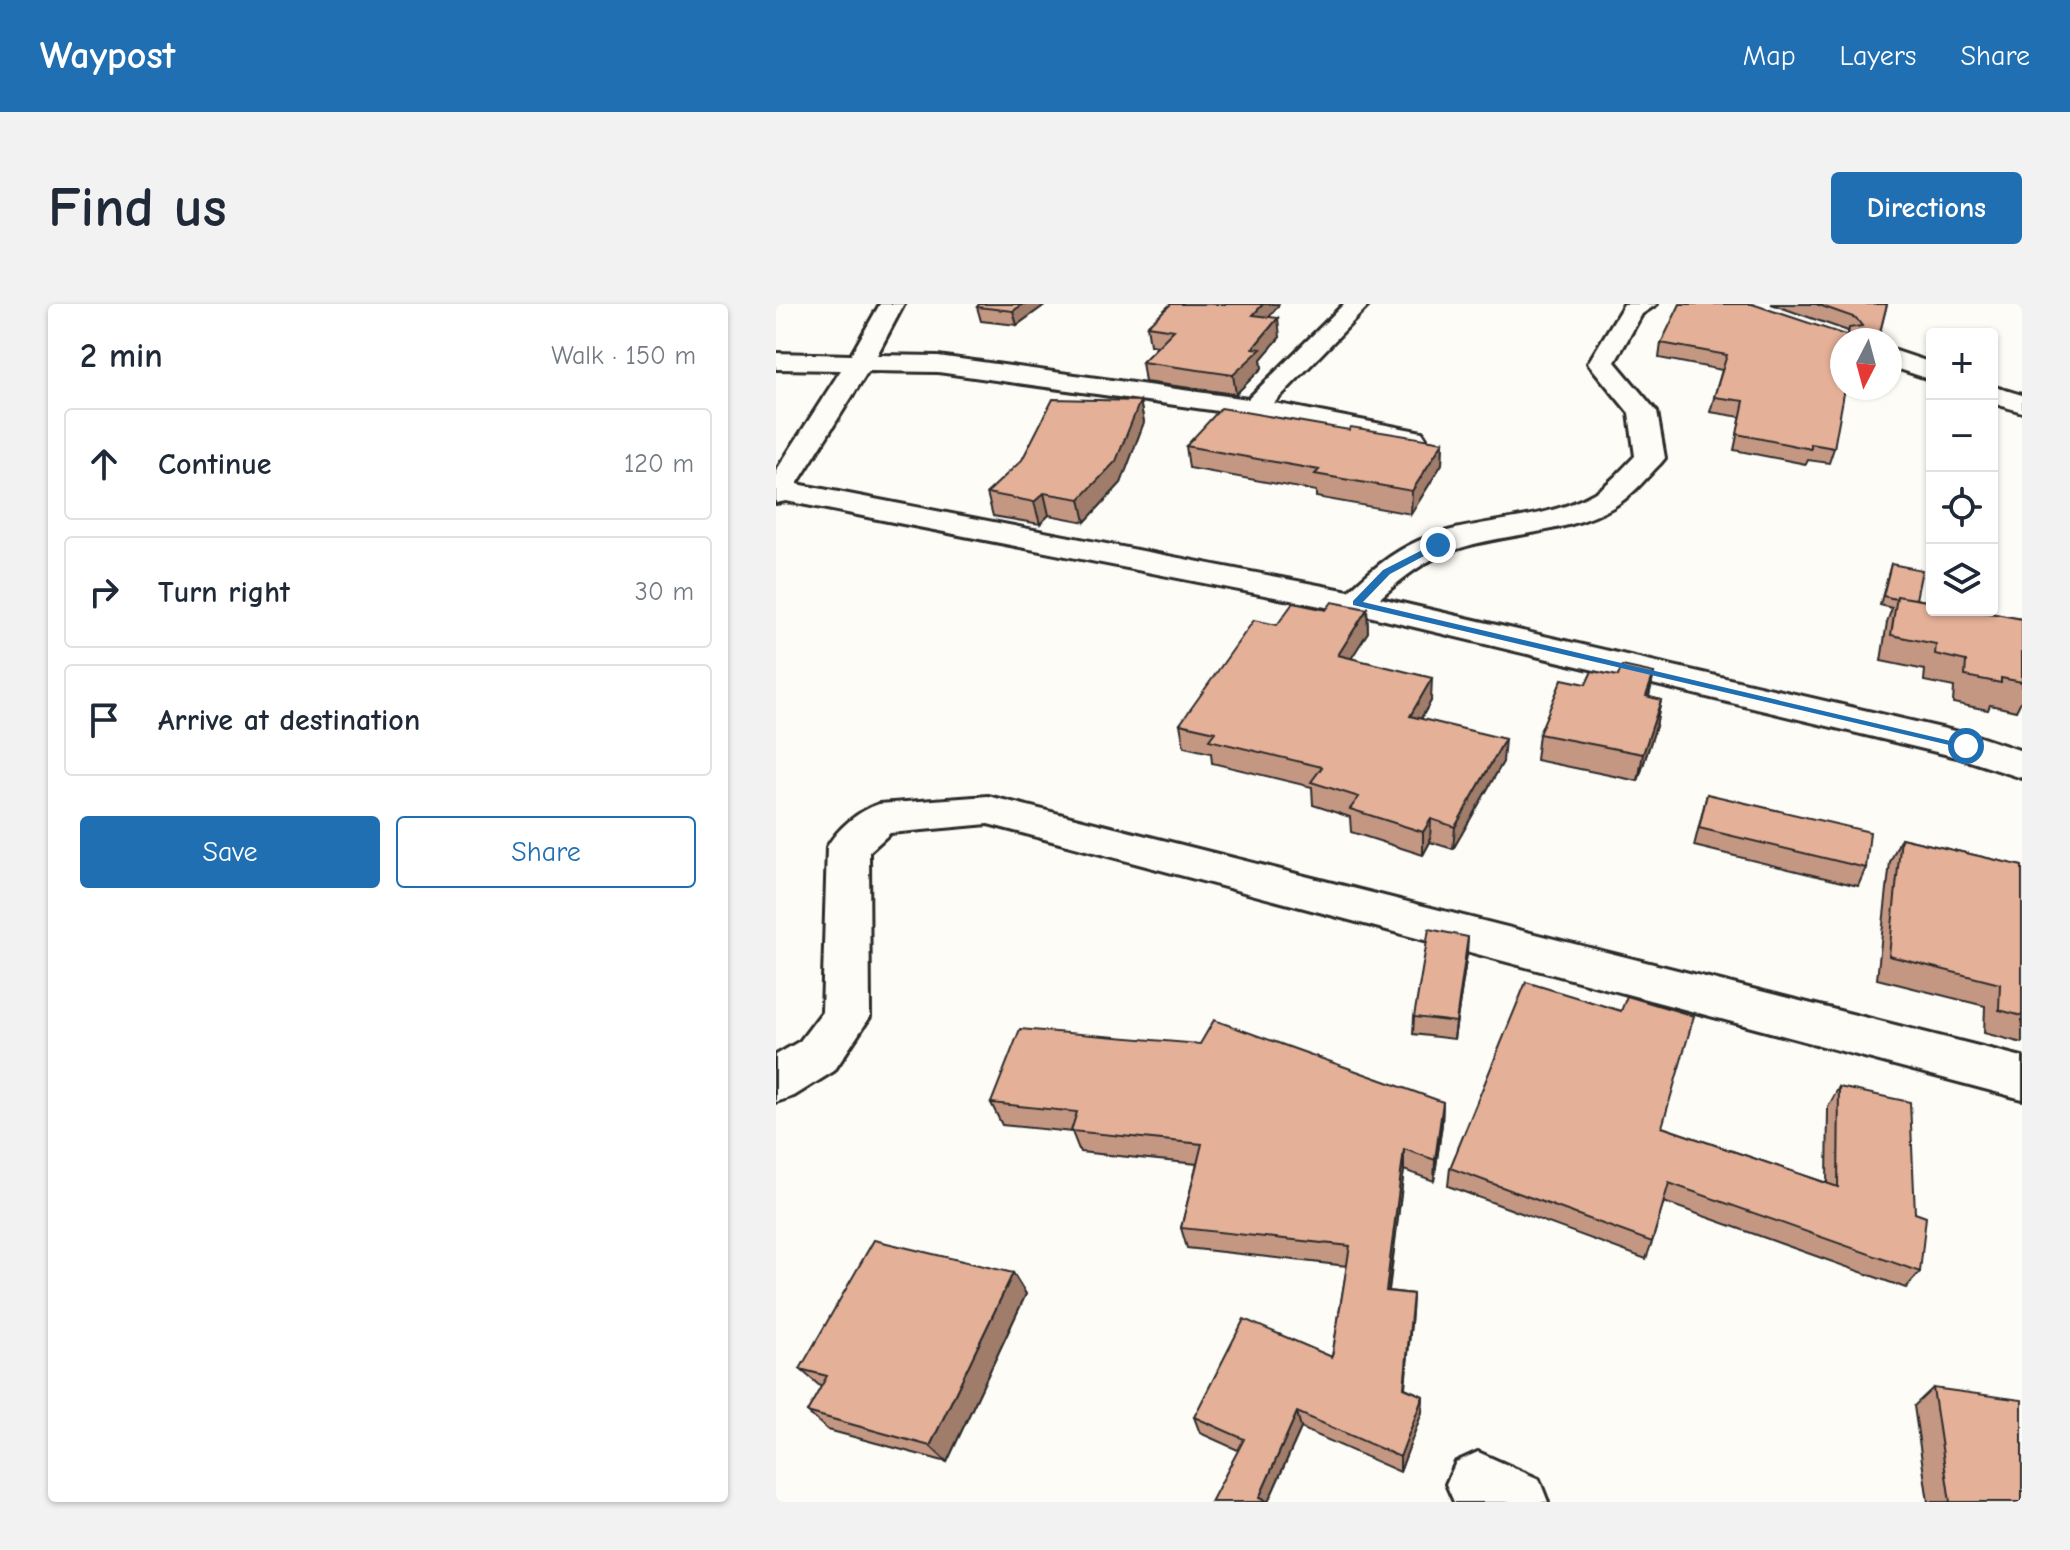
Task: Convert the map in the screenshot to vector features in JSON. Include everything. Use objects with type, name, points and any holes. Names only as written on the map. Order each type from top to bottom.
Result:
[{"type":"street","points":[[892,304],[861,360],[777,492],[1356,603],[1966,746],[2022,765]]},
{"type":"street","points":[[1254,408],[1358,304]]},
{"type":"street","points":[[1356,603],[1386,572],[1438,545],[1492,531],[1551,521],[1606,498],[1650,458],[1643,412],[1601,363],[1633,309],[1645,304]]},
{"type":"street","points":[[776,361],[861,360],[938,364],[1254,408],[1416,439]]},
{"type":"street","points":[[1902,361],[1926,370]]},
{"type":"street","points":[[1998,396],[2022,404]]},
{"type":"street","points":[[776,1081],[817,1056],[846,1017],[848,847],[879,819],[988,810],[2022,1078]]},
{"type":"building","points":[[979,304],[1023,304],[1013,311],[977,307]]},
{"type":"building","points":[[1171,304],[1263,304],[1253,315],[1278,318],[1253,348],[1261,349],[1233,375],[1142,362],[1174,330],[1147,326]]},
{"type":"building","points":[[1680,304],[1752,304],[1830,330],[1830,400],[1843,400],[1834,448],[1811,444],[1811,449],[1737,434],[1744,401],[1714,397],[1727,355],[1661,343]]},
{"type":"building","points":[[1816,304],[1887,304],[1881,328],[1849,328],[1862,326],[1856,318]]},
{"type":"building","points":[[1053,399],[1140,401],[1116,461],[1080,499],[1044,493],[1034,502],[987,493],[1022,460]]},
{"type":"building","points":[[1221,408],[1443,442],[1412,491],[1315,474],[1319,470],[1186,446]]},
{"type":"building","points":[[1891,564],[1922,570],[1916,599],[1883,596]]},
{"type":"building","points":[[1897,596],[1926,601],[1926,616],[1998,615],[2022,619],[2022,682],[2001,678],[2001,683],[1965,676],[1966,661],[1935,654],[1936,644],[1891,635]]},
{"type":"building","points":[[1332,602],[1367,609],[1338,655],[1432,678],[1410,716],[1505,739],[1455,827],[1431,819],[1423,832],[1350,809],[1359,797],[1311,782],[1322,767],[1209,740],[1215,732],[1180,724],[1254,620],[1277,625],[1293,603],[1326,610]]},
{"type":"building","points":[[1622,666],[1654,673],[1646,696],[1661,700],[1643,754],[1539,734],[1562,679],[1586,684],[1592,671],[1618,676]]},
{"type":"building","points":[[1707,794],[1870,832],[1866,868],[1699,828]]},
{"type":"building","points":[[1901,838],[2022,866],[2022,1016],[1999,1010],[2000,984],[1889,956]]},
{"type":"building","points":[[1429,929],[1468,937],[1456,1022],[1414,1017]]},
{"type":"building","points":[[1526,982],[1621,1011],[1627,996],[1694,1016],[1662,1127],[1838,1187],[1839,1087],[1910,1102],[1915,1213],[1926,1217],[1920,1272],[1669,1183],[1652,1242],[1450,1168]]},
{"type":"building","points":[[1214,1020],[1443,1102],[1435,1160],[1404,1149],[1386,1291],[1413,1294],[1404,1388],[1423,1396],[1400,1457],[1297,1412],[1259,1498],[1268,1502],[1211,1502],[1244,1439],[1194,1417],[1244,1319],[1332,1357],[1350,1246],[1181,1228],[1202,1144],[1071,1131],[1077,1112],[991,1103],[1020,1029],[1200,1044]]},
{"type":"building","points":[[874,1240],[1013,1273],[930,1446],[807,1412],[827,1376],[800,1369]]},
{"type":"building","points":[[1933,1388],[2022,1400],[2022,1502],[1950,1502]]},
{"type":"route","points":[[1438,545],[1386,572],[1356,603],[1966,746]]}]
